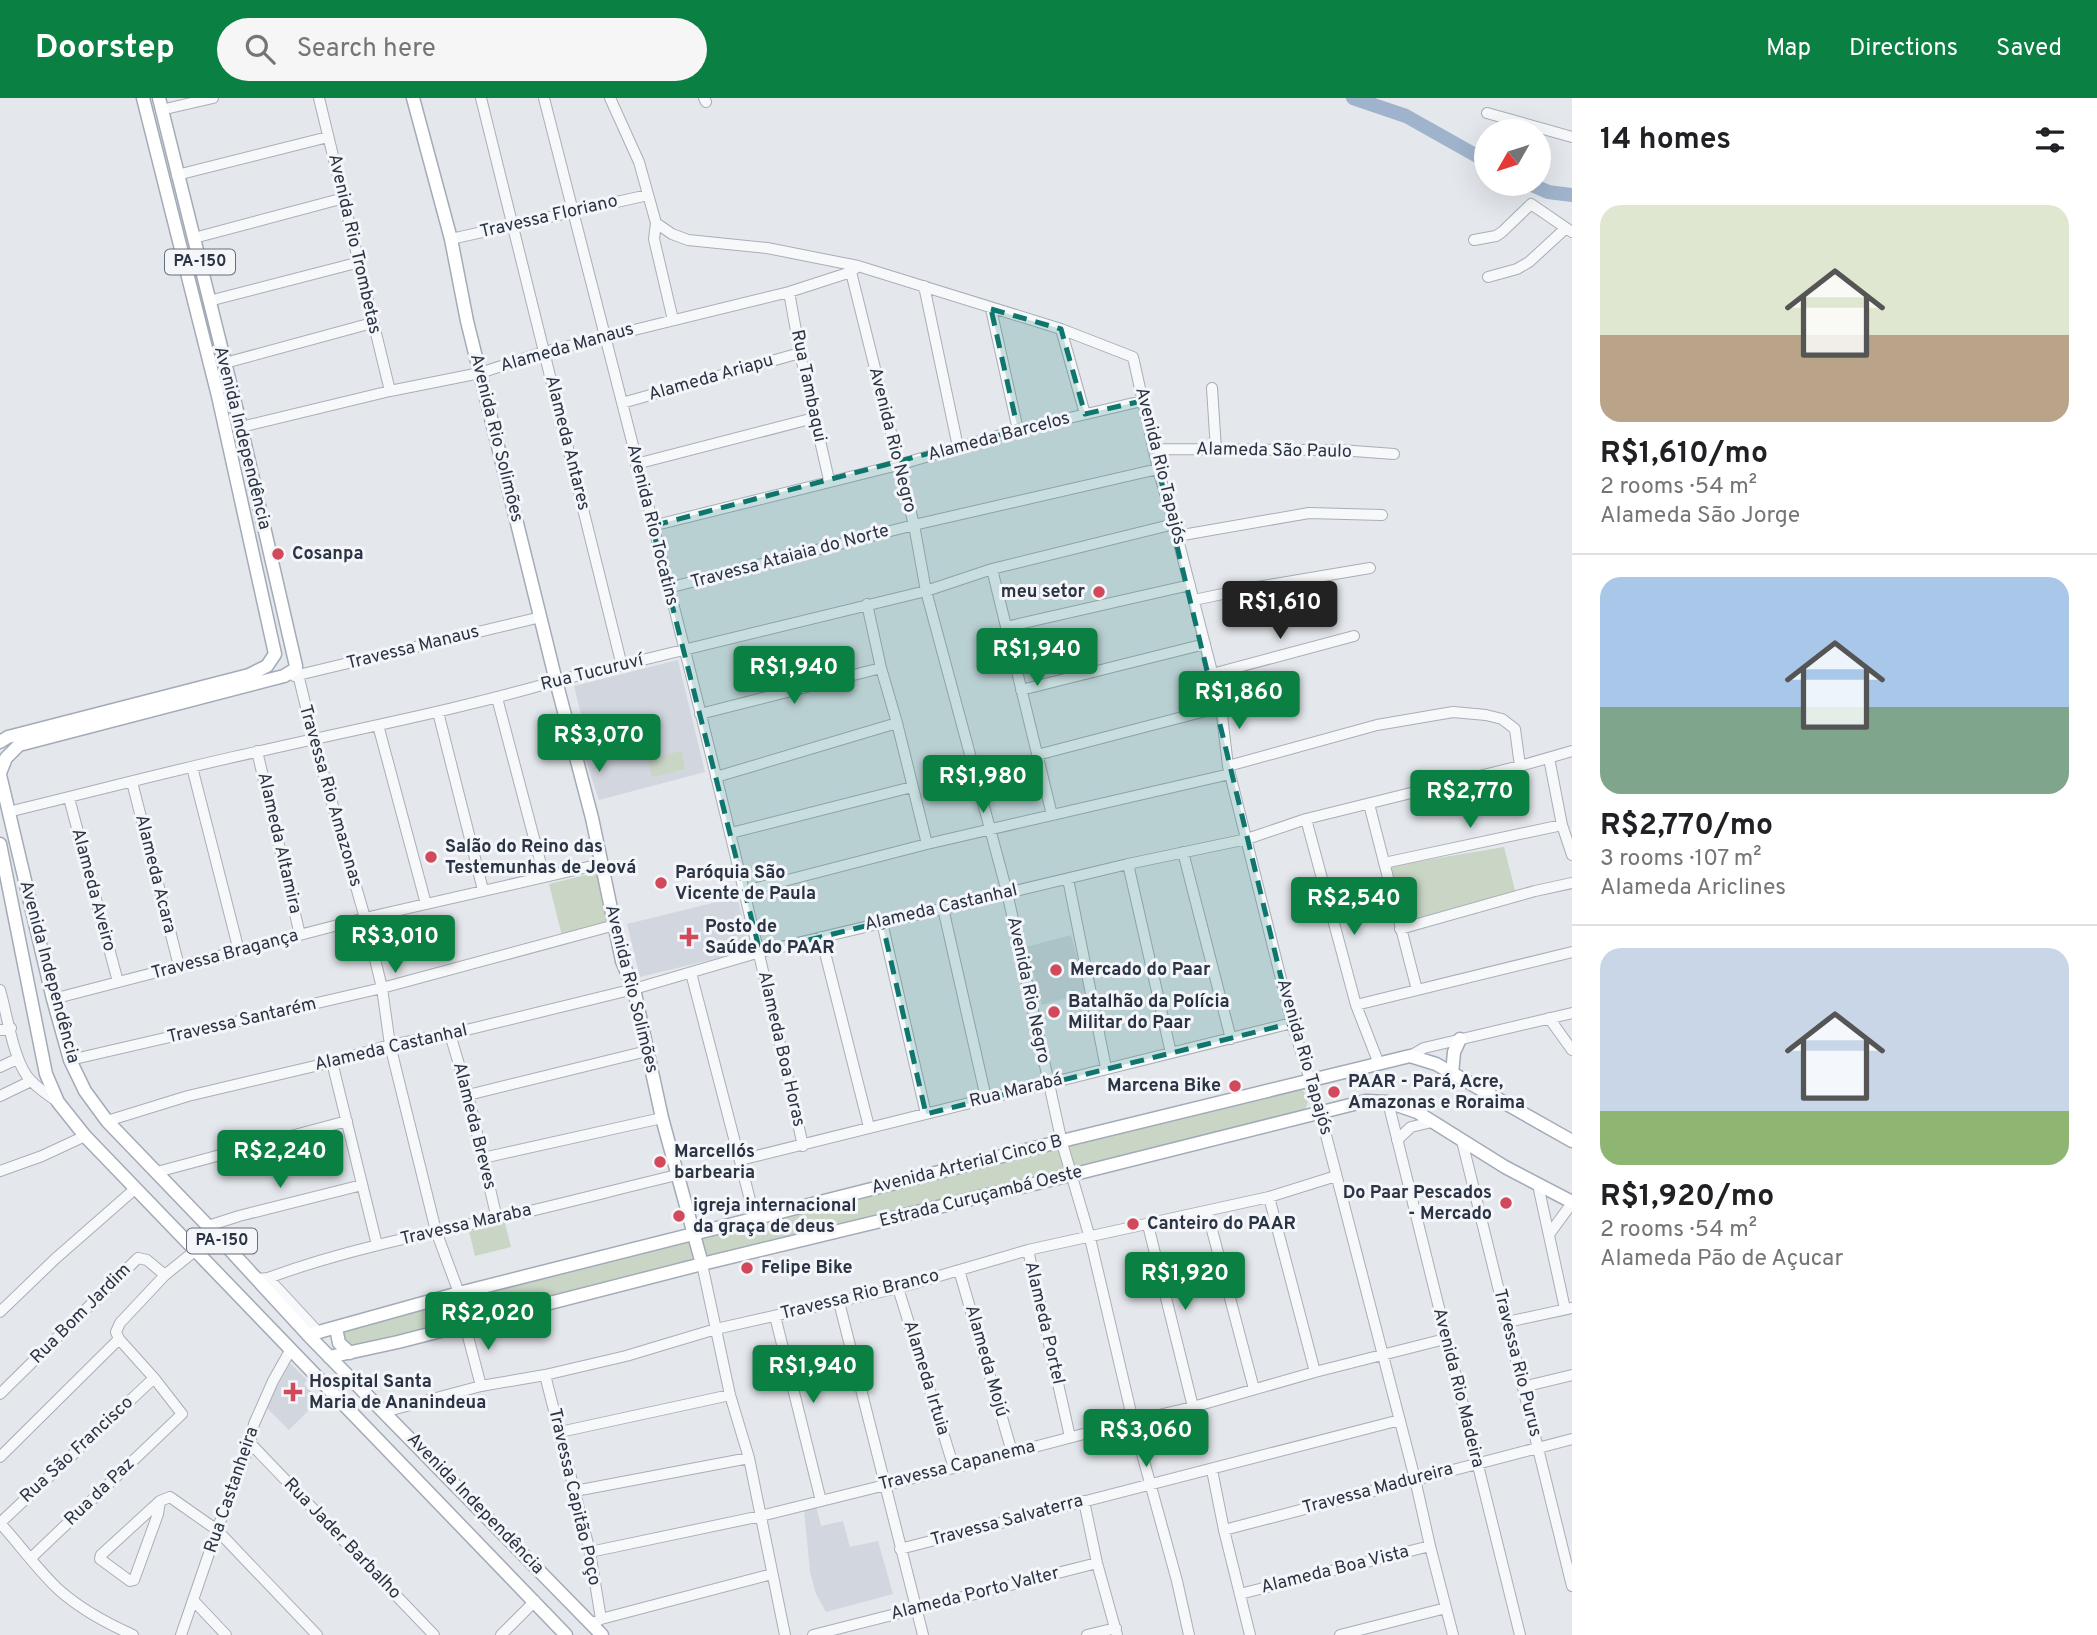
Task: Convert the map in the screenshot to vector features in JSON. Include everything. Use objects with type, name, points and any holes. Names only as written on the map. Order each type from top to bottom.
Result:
[{"type":"main road","name":"Avenida Independência","points":[[0,743],[8,737],[249,675],[267,666],[273,659],[274,644],[218,396],[142,98]]},
{"type":"main road","name":"Avenida Rio Solimões","points":[[413,98],[451,239],[480,373],[556,681],[593,818],[622,961],[634,989],[662,1118],[702,1264]]},
{"type":"main road","name":"Avenida Independência","points":[[160,104],[241,427],[292,673],[19,745],[6,758],[0,774],[8,812],[70,1060],[85,1091],[107,1121],[262,1279],[313,1334],[330,1357],[596,1621],[602,1635]]},
{"type":"main road","points":[[218,396],[232,421],[241,427]]},
{"type":"main road","name":"Avenida Independência","points":[[0,844],[46,1074],[58,1102],[85,1136],[566,1635]]},
{"type":"main road","points":[[1452,1074],[1454,1052],[1460,1040]]},
{"type":"main road","points":[[1410,1056],[1436,1064],[1572,1141]]},
{"type":"main road","name":"Avenida Arterial Cinco B","points":[[313,1334],[459,1293],[1410,1056]]},
{"type":"main road","name":"Estrada Curuçambá Oeste","points":[[330,1357],[1366,1101],[1388,1102],[1417,1112],[1462,1141],[1572,1203]]},
{"type":"main road","points":[[233,1290],[241,1280],[262,1279]]},
{"type":"main road","points":[[335,1328],[339,1343],[350,1353]]},
{"type":"street","points":[[160,104],[212,98]]},
{"type":"street","name":"Avenida Rio Trombetas","points":[[319,98],[390,391]]},
{"type":"street","name":"Alameda Antares","points":[[481,98],[622,666]]},
{"type":"street","name":"Avenida Rio Tocatins","points":[[544,98],[760,952]]},
{"type":"street","points":[[610,98],[639,162],[656,223],[654,239],[673,320]]},
{"type":"street","points":[[1487,113],[1572,137]]},
{"type":"street","points":[[177,175],[328,137]]},
{"type":"street","name":"Travessa Floriano","points":[[451,239],[648,195]]},
{"type":"street","points":[[194,238],[344,198]]},
{"type":"street","points":[[1474,240],[1496,236],[1531,204],[1569,230],[1529,262],[1488,277]]},
{"type":"street","name":"Avenida Rio Tapajós","points":[[656,223],[672,234],[688,240],[767,248],[924,286],[1061,329],[1133,357],[1158,469],[1221,707],[1229,770],[1292,1023],[1320,1112],[1453,1635]]},
{"type":"street","points":[[209,301],[360,262]]},
{"type":"street","name":"Alameda Manaus","points":[[241,427],[390,391],[480,373],[544,352],[789,292],[855,269]]},
{"type":"street","name":"Avenida Rio Negro","points":[[855,269],[898,465],[914,525],[926,590],[1007,892],[1062,1141],[1090,1238],[1133,1420],[1189,1635]]},
{"type":"street","points":[[924,286],[958,447]]},
{"type":"street","name":"Rua Tambaqui","points":[[789,292],[829,481]]},
{"type":"street","points":[[991,309],[1018,430]]},
{"type":"street","points":[[225,363],[372,323]]},
{"type":"street","points":[[1061,329],[1085,414]]},
{"type":"street","name":"Alameda Ariapu","points":[[622,403],[800,353]]},
{"type":"street","points":[[1212,388],[1216,450]]},
{"type":"street","name":"Alameda Barcelos","points":[[652,526],[898,465],[1018,430],[1142,401]]},
{"type":"street","points":[[636,464],[814,418]]},
{"type":"street","name":"Alameda São Paulo","points":[[1153,449],[1340,450],[1394,454]]},
{"type":"street","name":"Travessa Ataiaia do Norte","points":[[668,588],[914,525],[1158,469]]},
{"type":"street","points":[[1177,536],[1309,513],[1382,515]]},
{"type":"street","name":"Rua Tucuruví","points":[[8,812],[257,751],[498,698],[1174,524]]},
{"type":"street","points":[[1194,600],[1370,568]]},
{"type":"street","points":[[992,569],[1052,815]]},
{"type":"street","points":[[1006,627],[1190,585]]},
{"type":"street","points":[[867,604],[927,844]]},
{"type":"street","name":"Travessa Manaus","points":[[292,673],[541,617]]},
{"type":"street","points":[[1212,674],[1354,636]]},
{"type":"street","points":[[1021,690],[1205,645]]},
{"type":"street","points":[[701,714],[881,668]]},
{"type":"street","name":"Travessa Rio Amazonas","points":[[292,673],[365,918],[382,988],[390,1045],[436,1230],[459,1293]]},
{"type":"street","points":[[498,698],[544,876]]},
{"type":"street","points":[[1037,755],[1221,707]]},
{"type":"street","points":[[438,712],[483,890]]},
{"type":"street","points":[[744,891],[1229,770],[1377,725],[1453,712],[1502,719],[1515,729],[1520,766]]},
{"type":"street","points":[[716,777],[897,723]]},
{"type":"street","points":[[378,725],[426,904]]},
{"type":"street","name":"Alameda Altamira","points":[[257,751],[300,935]]},
{"type":"street","name":"Alameda Castanhal","points":[[107,1121],[188,1096],[332,1062],[390,1045],[450,1034],[634,989],[760,952],[1007,892],[1247,839],[1306,819],[1572,751]]},
{"type":"street","points":[[1549,758],[1562,825],[1572,855]]},
{"type":"street","points":[[192,767],[239,951]]},
{"type":"street","name":"Alameda Acara","points":[[132,782],[179,966]]},
{"type":"street","points":[[731,833],[912,788]]},
{"type":"street","name":"Alameda Aveiro","points":[[69,797],[118,982]]},
{"type":"street","points":[[1369,804],[1417,990]]},
{"type":"street","points":[[1306,819],[1356,1005],[1379,1064]]},
{"type":"street","points":[[1384,863],[1562,825]]},
{"type":"street","points":[[1182,852],[1231,1039]]},
{"type":"street","name":"Travessa Bragança","points":[[54,999],[365,918],[601,864]]},
{"type":"street","points":[[1128,864],[1171,1053]]},
{"type":"street","points":[[1068,879],[1106,1068]]},
{"type":"street","points":[[1400,929],[1572,883]]},
{"type":"street","points":[[943,908],[986,1098]]},
{"type":"street","points":[[882,922],[926,1114]]},
{"type":"street","name":"Travessa Santarém","points":[[70,1060],[382,988],[615,925]]},
{"type":"street","points":[[821,937],[869,1127]]},
{"type":"street","name":"Alameda Boa Horas","points":[[760,952],[803,1146]]},
{"type":"street","points":[[1356,1005],[1572,952]]},
{"type":"street","points":[[691,973],[755,1219]]},
{"type":"street","points":[[0,990],[5,1029],[18,1059],[38,1088],[58,1102]]},
{"type":"street","points":[[1410,1056],[1424,1048],[1572,1013]]},
{"type":"street","points":[[1549,1018],[1572,1050]]},
{"type":"street","name":"Rua Marabá","points":[[740,1160],[1292,1023]]},
{"type":"street","name":"Alameda Breves","points":[[450,1034],[468,1095],[497,1219]]},
{"type":"street","points":[[468,1095],[647,1051]]},
{"type":"street","points":[[0,1066],[18,1059]]},
{"type":"street","points":[[332,1062],[377,1245]]},
{"type":"street","points":[[0,1096],[31,1080]]},
{"type":"street","name":"Avenida Rio Madeira","points":[[1388,1102],[1520,1635]]},
{"type":"street","points":[[484,1158],[662,1118]]},
{"type":"street","points":[[157,1172],[347,1121]]},
{"type":"street","points":[[1397,1140],[1411,1127],[1432,1122]]},
{"type":"street","points":[[0,1171],[43,1156],[85,1136]]},
{"type":"street","name":"Travessa Rio Purus","points":[[1462,1141],[1572,1586]]},
{"type":"street","name":"Travessa Maraba","points":[[262,1279],[436,1230],[497,1219],[677,1175]]},
{"type":"street","name":"Travessa Rio Branco","points":[[384,1412],[481,1387],[545,1376],[626,1356],[716,1329],[898,1288],[1028,1250],[1269,1197],[1336,1176]]},
{"type":"street","points":[[208,1226],[362,1185]]},
{"type":"street","points":[[1507,1322],[1569,1308],[1538,1185]]},
{"type":"street","points":[[0,1312],[55,1259],[136,1188]]},
{"type":"street","points":[[1269,1197],[1315,1372]]},
{"type":"street","points":[[1550,1233],[1572,1203]]},
{"type":"street","points":[[1207,1212],[1254,1388]]},
{"type":"street","points":[[1148,1225],[1193,1407]]},
{"type":"street","points":[[154,1378],[119,1339],[117,1332],[120,1323],[166,1275],[196,1250]]},
{"type":"street","name":"Alameda Portel","points":[[1028,1250],[1070,1437]]},
{"type":"street","name":"Rua Bom Jardim","points":[[0,1394],[138,1258],[147,1259],[166,1275]]},
{"type":"street","name":"Avenida Rio Solimões","points":[[702,1264],[730,1395],[749,1458],[785,1635]]},
{"type":"street","name":"Alameda Mojú","points":[[959,1270],[1013,1452]]},
{"type":"street","name":"Alameda Irtuia","points":[[898,1288],[954,1468]]},
{"type":"street","points":[[839,1302],[923,1635]]},
{"type":"street","points":[[775,1316],[821,1501]]},
{"type":"street","points":[[465,1325],[481,1387]]},
{"type":"street","points":[[0,1457],[119,1339]]},
{"type":"street","name":"Travessa Capanema","points":[[590,1552],[761,1516],[954,1468],[1445,1339]]},
{"type":"street","name":"Rua Castanheira","points":[[181,1635],[263,1404],[291,1349]]},
{"type":"street","points":[[1523,1387],[1572,1375]]},
{"type":"street","name":"Travessa Capitão Poço","points":[[545,1376],[590,1552],[596,1621]]},
{"type":"street","name":"Rua da Paz","points":[[31,1558],[182,1414],[154,1378]]},
{"type":"street","name":"Rua São Francisco","points":[[0,1523],[154,1378]]},
{"type":"street","points":[[560,1432],[730,1395]]},
{"type":"street","name":"Travessa Salvaterra","points":[[900,1549],[1399,1420]]},
{"type":"street","name":"Travessa Madureira","points":[[1224,1530],[1572,1439]]},
{"type":"street","name":"Rua Jader Barbalho","points":[[250,1443],[434,1635]]},
{"type":"street","points":[[575,1491],[749,1458]]},
{"type":"street","points":[[1212,1470],[1250,1635]]},
{"type":"street","points":[[165,1499],[217,1530],[317,1635]]},
{"type":"street","points":[[165,1499],[134,1580],[130,1581],[100,1559],[101,1555],[165,1499]]},
{"type":"street","points":[[1084,1501],[1097,1563],[1117,1632],[1087,1635]]},
{"type":"street","points":[[0,1523],[56,1587],[72,1601],[133,1635]]},
{"type":"street","name":"Alameda Boa Vista","points":[[1241,1594],[1430,1546]]},
{"type":"street","name":"Alameda Porto Valter","points":[[813,1635],[854,1630],[916,1609],[1097,1563]]},
{"type":"street","points":[[596,1621],[772,1574]]},
{"type":"street","points":[[193,1600],[226,1635]]},
{"type":"street","points":[[501,1635],[535,1601]]},
{"type":"street","points":[[1340,1635],[1446,1608]]},
{"type":"highlighted area","points":[[991,309],[1061,329],[1085,414],[1142,401],[1292,1023],[926,1114],[882,922],[760,952],[652,526],[1018,430]]},
{"type":"shaded area","points":[[678,660],[705,772],[599,800],[585,758],[590,751],[574,686]]},
{"type":"shaded area","name":"Posto de Saúde do PAAR","points":[[737,897],[751,950],[640,977],[627,924]]},
{"type":"shaded area","points":[[1071,935],[1086,993],[1042,1005],[1026,947]]},
{"type":"shaded area","name":"Hospital Santa Maria de Ananindeua","points":[[290,1363],[307,1380],[304,1384],[319,1400],[289,1430],[266,1407]]},
{"type":"shaded area","points":[[816,1506],[821,1526],[843,1521],[850,1547],[878,1541],[893,1594],[826,1612],[816,1594],[810,1572],[804,1509]]},
{"type":"green space","points":[[682,751],[685,769],[652,777],[648,759]]},
{"type":"green space","points":[[1504,847],[1516,894],[1405,925],[1391,866]]},
{"type":"green space","points":[[598,872],[611,924],[562,936],[549,884]]},
{"type":"green space","points":[[1296,1085],[1308,1099],[1301,1116],[350,1353],[336,1328]]},
{"type":"green space","points":[[505,1223],[511,1247],[475,1256],[469,1231]]},
{"type":"waterway","points":[[1353,98],[1406,116],[1474,154]]},
{"type":"waterway","points":[[1551,192],[1572,195]]},
{"type":"place","name":"Cosanpa","points":[[278,554]]},
{"type":"place","name":"meu setor","points":[[1099,592]]},
{"type":"place","name":"Salão do Reino das Testemunhas de Jeová","points":[[431,857]]},
{"type":"place","name":"Paróquia São Vicente de Paula","points":[[661,883]]},
{"type":"place","name":"Posto de Saúde do PAAR","points":[[689,937]]},
{"type":"place","name":"Mercado do Paar","points":[[1056,970]]},
{"type":"place","name":"Batalhão da Polícia Militar do Paar","points":[[1054,1012]]},
{"type":"place","name":"Marcena Bike","points":[[1235,1086]]},
{"type":"place","name":"PAAR - Pará, Acre, Amazonas e Roraima","points":[[1334,1092]]},
{"type":"place","name":"Marcello´s barbearia","points":[[660,1162]]},
{"type":"place","name":"Do Paar Pescados - Mercado","points":[[1506,1203]]},
{"type":"place","name":"igreja internacional da graça de deus","points":[[679,1216]]},
{"type":"place","name":"Canteiro do PAAR","points":[[1133,1224]]},
{"type":"place","name":"Felipe Bike","points":[[747,1268]]},
{"type":"place","name":"Hospital Santa Maria de Ananindeua","points":[[293,1392]]}]
